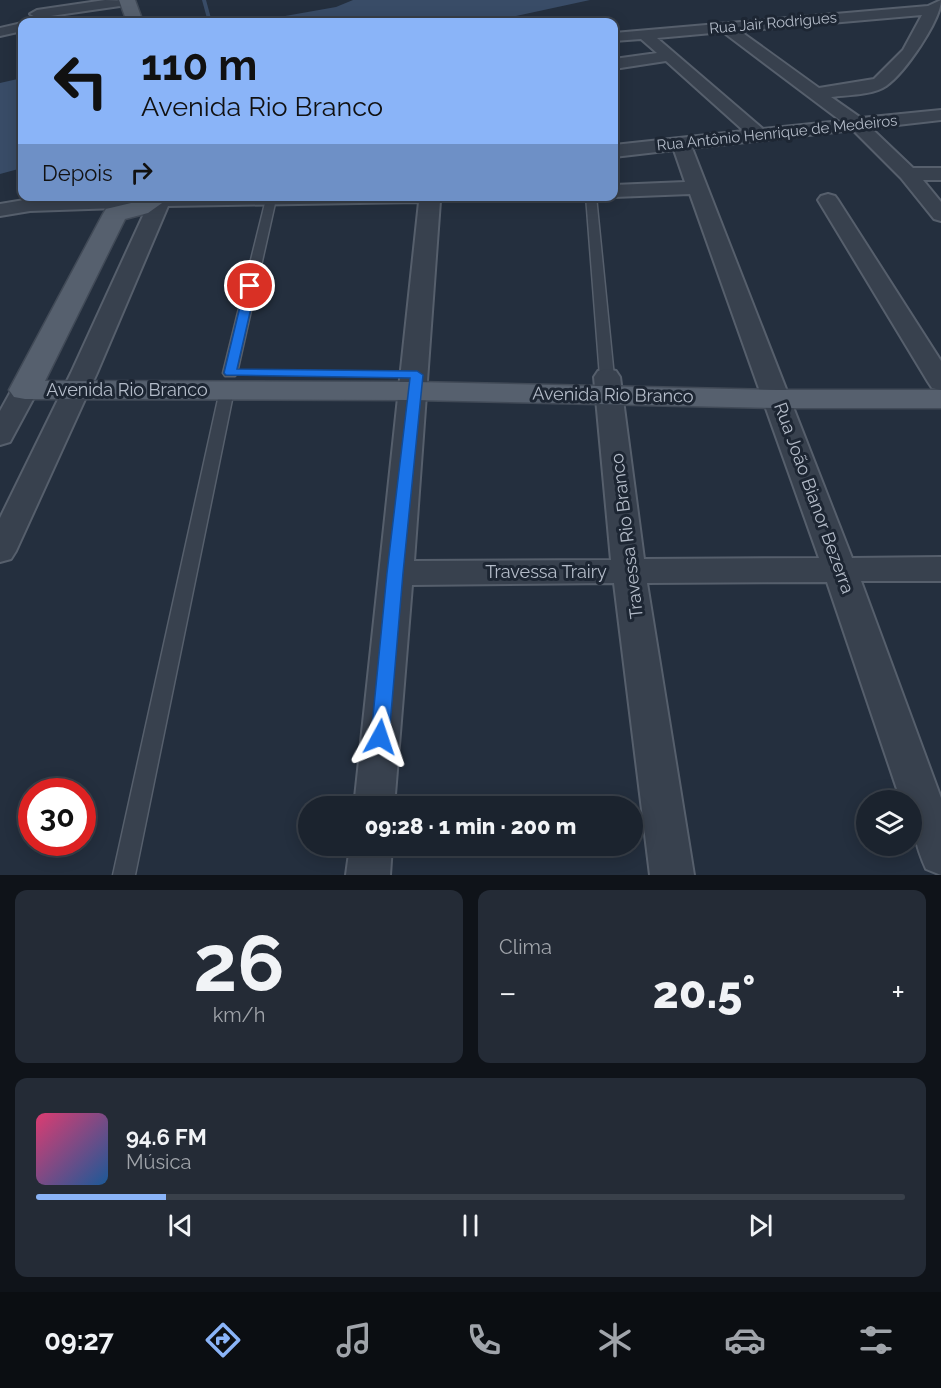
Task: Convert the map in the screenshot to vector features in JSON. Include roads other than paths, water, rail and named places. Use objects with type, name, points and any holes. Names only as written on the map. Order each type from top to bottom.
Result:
[{"type":"main road","points":[[128,2],[134,18]]},
{"type":"main road","points":[[30,380],[115,213],[157,201]]},
{"type":"main road","name":"Avenida Rio Branco","points":[[30,380],[774,389],[941,386]]},
{"type":"street","points":[[28,0],[36,18],[128,2]]},
{"type":"street","points":[[817,93],[862,88],[880,83],[909,52],[936,7]]},
{"type":"street","name":"Rua Jair Rodrigues","points":[[618,37],[936,7]]},
{"type":"street","points":[[726,27],[864,130],[941,214]]},
{"type":"street","points":[[0,32],[18,28]]},
{"type":"street","points":[[644,34],[759,135]]},
{"type":"street","points":[[618,63],[669,56]]},
{"type":"street","name":"Rua Antônio Henrique de Medeiros","points":[[618,151],[683,150],[864,130],[941,115]]},
{"type":"street","name":"Rua Antônio Henrique de Medeiros","points":[[683,150],[759,135],[864,130],[941,132]]},
{"type":"street","name":"Rua João Bianor Bezerra","points":[[683,150],[774,389],[941,855]]},
{"type":"street","points":[[914,182],[941,174]]},
{"type":"street","points":[[914,182],[941,190]]},
{"type":"street","points":[[618,191],[696,188]]},
{"type":"street","points":[[828,200],[941,386]]},
{"type":"street","points":[[0,210],[30,205],[109,201]]},
{"type":"street","points":[[0,551],[167,201]]},
{"type":"street","points":[[375,796],[395,573],[416,383],[431,201]]},
{"type":"street","points":[[0,436],[30,380]]},
{"type":"street","name":"Travessa Rio Branco","points":[[609,386],[629,571],[672,875]]},
{"type":"street","name":"Travessa Trairy","points":[[395,573],[941,569]]},
{"type":"street","points":[[368,875],[369,856]]},
{"type":"lane","points":[[124,875],[229,381],[271,201]]},
{"type":"lane","name":"Travessa Rio Branco","points":[[591,201],[609,386]]},
{"type":"water","points":[[353,0],[590,0],[507,18],[274,18],[336,7]]},
{"type":"water","points":[[18,79],[18,169],[0,174],[0,83]]},
{"type":"waterway","points":[[204,0],[209,18]]}]
